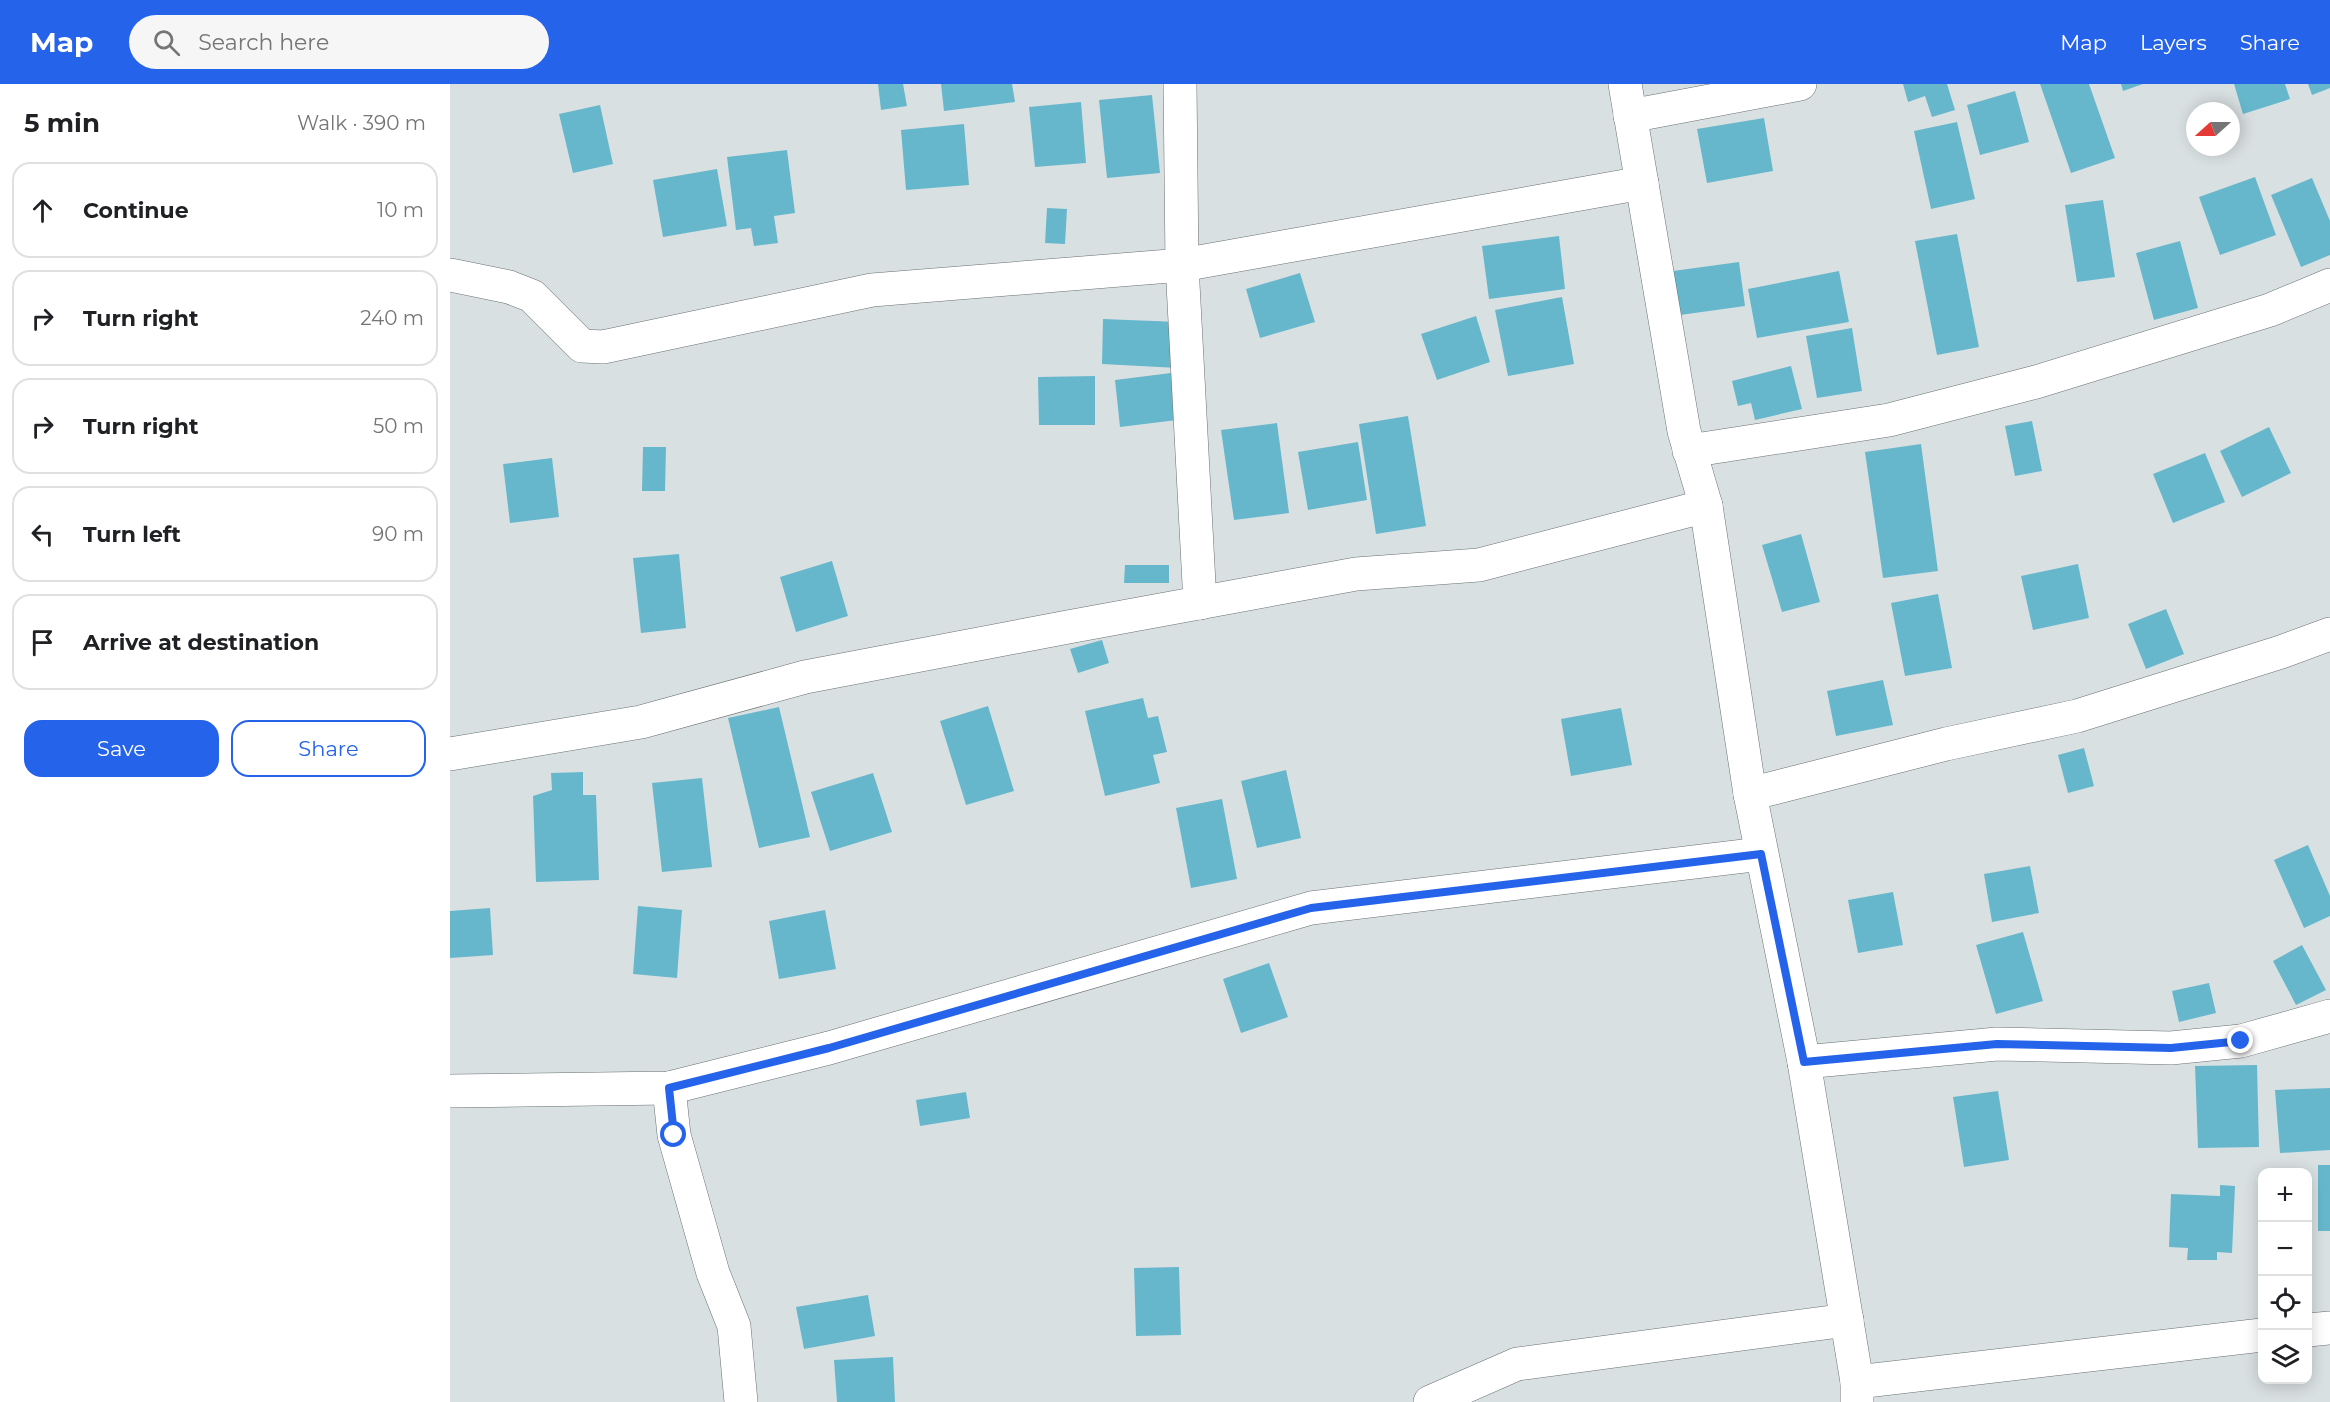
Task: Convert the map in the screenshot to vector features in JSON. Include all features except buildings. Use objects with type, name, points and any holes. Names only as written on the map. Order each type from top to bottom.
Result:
[{"type":"street","points":[[1180,84],[1182,265],[1200,603]]},
{"type":"street","points":[[1624,84],[1684,431],[1706,506],[1750,794],[1804,1062],[1857,1392],[2258,1336]]},
{"type":"street","points":[[1630,116],[1800,84]]},
{"type":"street","points":[[450,275],[509,287],[532,296],[582,346],[603,347],[872,290],[1182,265],[1642,183]]},
{"type":"street","points":[[1689,451],[1889,420],[2047,378],[2270,310],[2330,285]]},
{"type":"street","points":[[450,754],[642,722],[805,677],[1356,574],[1479,565],[1706,506]]},
{"type":"street","points":[[1750,794],[1946,744],[2077,717],[2281,652],[2330,634]]},
{"type":"street","points":[[450,1091],[669,1088],[829,1048],[1311,908],[1761,854]]},
{"type":"street","points":[[1804,1062],[1997,1044],[2171,1048],[2241,1041],[2330,1016]]},
{"type":"street","points":[[669,1088],[674,1135],[713,1273],[734,1326],[741,1402]]},
{"type":"street","points":[[1430,1402],[1517,1364],[1847,1320]]},
{"type":"street","points":[[2312,1330],[2330,1328]]},
{"type":"route","points":[[674,1135],[669,1088],[829,1048],[1311,908],[1761,854],[1804,1062],[1997,1044],[2171,1048],[2241,1041]]}]
